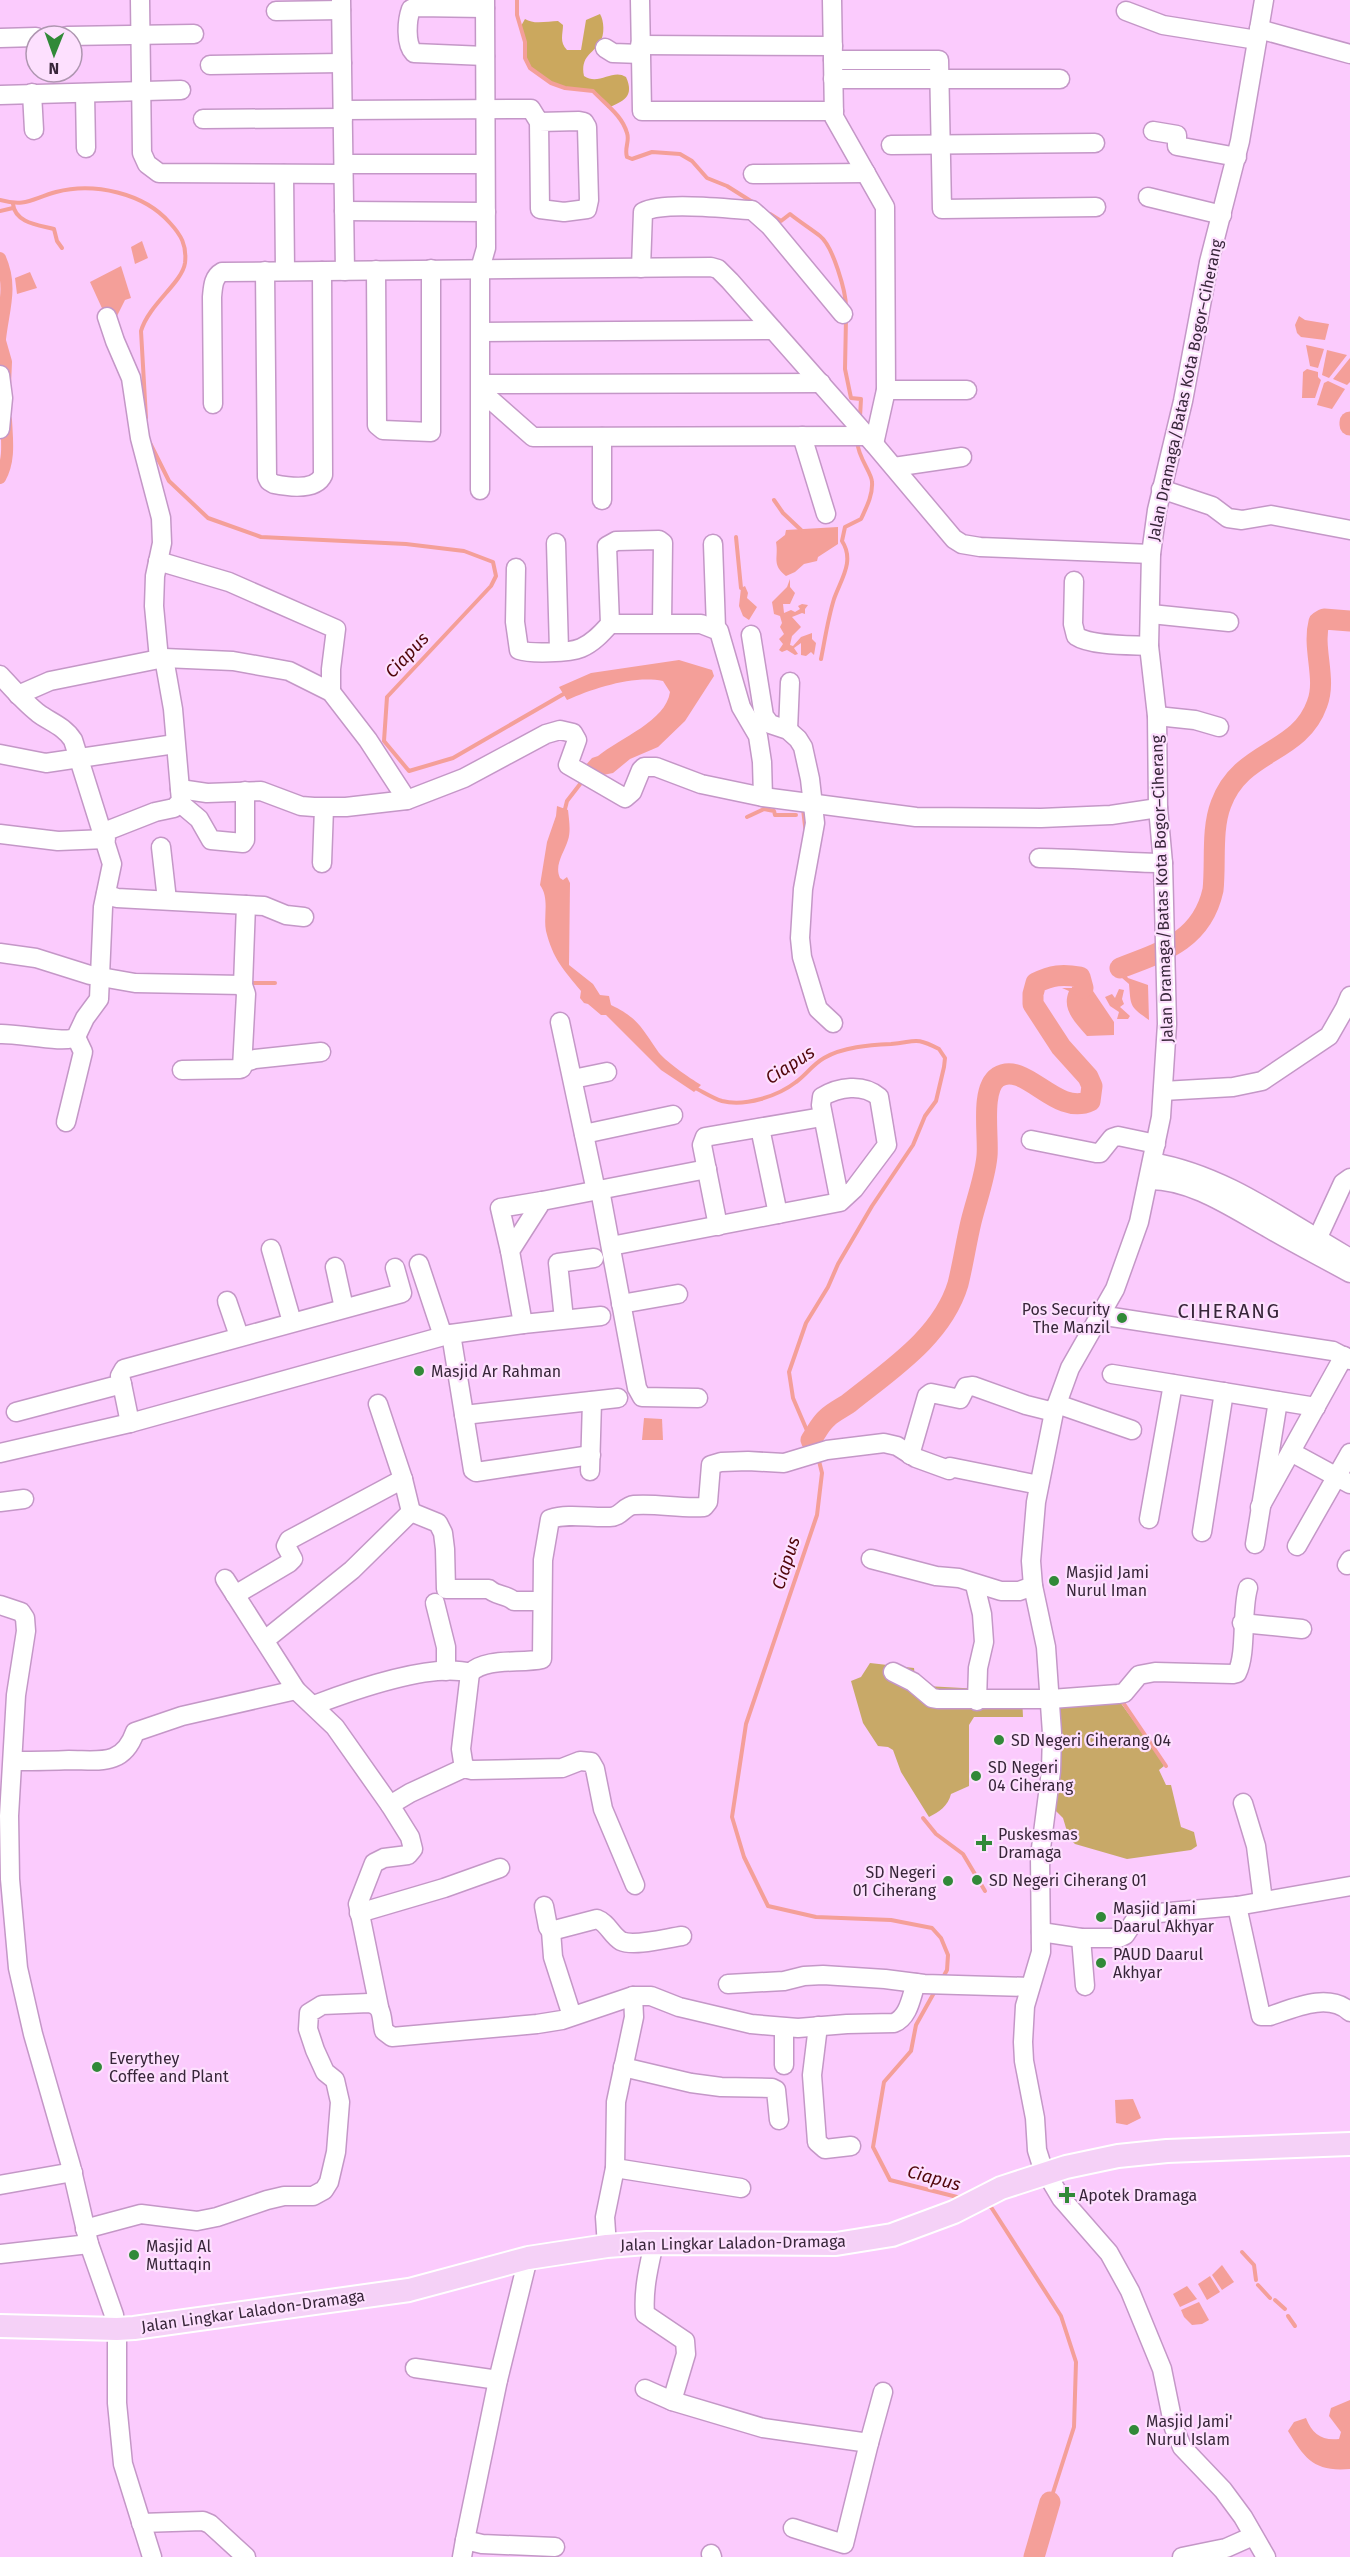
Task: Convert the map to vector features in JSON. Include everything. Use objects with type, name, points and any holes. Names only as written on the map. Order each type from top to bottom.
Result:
[{"type":"main road","name":"Jalan Lingkar Laladon-Dramaga","points":[[0,2326],[117,2329],[409,2290],[528,2258],[608,2246],[654,2243],[836,2244],[892,2235],[954,2212],[1001,2188],[1046,2173],[1118,2156],[1167,2151],[1350,2144]]},
{"type":"street","points":[[140,0],[142,153],[147,164],[159,173],[284,174],[344,169],[485,164]]},
{"type":"street","points":[[640,0],[642,111],[834,111]]},
{"type":"street","points":[[832,0],[834,117],[885,207],[886,390],[871,440]]},
{"type":"street","name":"Jalan Dramaga/Batas Kota Bogor–Ciherang","points":[[1264,0],[1237,157],[1207,273],[1183,401],[1161,489],[1151,554],[1149,646],[1157,716],[1158,808],[1163,863],[1166,967],[1167,1024],[1161,1118],[1139,1222],[1115,1289],[1070,1368],[1056,1408],[1039,1485],[1033,1532],[1033,1586],[1046,1647],[1051,1699],[1051,1772],[1040,1856],[1041,1952],[1024,2012],[1023,2052],[1034,2109],[1038,2154],[1046,2173],[1061,2198],[1109,2253],[1130,2291],[1162,2369],[1174,2427],[1182,2447],[1223,2490],[1266,2557]]},
{"type":"street","points":[[480,490],[482,388],[480,269],[486,248],[485,4],[411,9],[409,43],[414,53],[485,56]]},
{"type":"street","points":[[276,11],[341,5],[345,271]]},
{"type":"street","points":[[1126,11],[1163,25],[1258,35],[1350,54]]},
{"type":"street","points":[[84,35],[194,34]]},
{"type":"street","points":[[0,38],[24,37]]},
{"type":"street","points":[[605,48],[614,53],[640,50],[833,53],[871,60],[939,60],[942,209],[1096,207]]},
{"type":"street","points":[[870,79],[871,60]]},
{"type":"street","points":[[210,65],[342,63]]},
{"type":"street","points":[[833,79],[1060,79]]},
{"type":"street","points":[[0,95],[181,90]]},
{"type":"street","points":[[32,93],[33,130]]},
{"type":"street","points":[[85,93],[86,148]]},
{"type":"street","points":[[203,119],[485,108],[531,109],[539,122],[540,209],[564,212],[586,210],[589,200],[587,127],[584,122],[579,121],[539,122]]},
{"type":"street","points":[[1153,131],[1177,135],[1178,146],[1237,157]]},
{"type":"street","points":[[891,145],[1095,144]]},
{"type":"street","points":[[753,174],[866,173]]},
{"type":"street","points":[[284,174],[285,271]]},
{"type":"street","points":[[1148,197],[1222,215]]},
{"type":"street","points":[[641,268],[643,212],[655,208],[673,207],[752,210],[770,226],[843,314]]},
{"type":"street","points":[[344,211],[486,212]]},
{"type":"street","points":[[376,270],[377,425],[383,430],[431,432],[430,269]]},
{"type":"street","points":[[213,404],[212,297],[214,281],[222,272],[718,269],[871,440],[954,539],[962,544],[980,547],[1151,554]]},
{"type":"street","points":[[265,271],[267,477],[274,484],[311,486],[321,481],[323,475],[322,271]]},
{"type":"street","points":[[0,834],[58,841],[105,836],[155,812],[174,808],[180,796],[172,702],[154,606],[158,561],[161,556],[161,518],[137,424],[131,378],[114,341],[107,317]]},
{"type":"street","points":[[481,332],[773,330]]},
{"type":"street","points":[[0,375],[3,398],[0,429]]},
{"type":"street","points":[[482,388],[821,383]]},
{"type":"street","points":[[482,388],[533,437],[802,436],[871,440]]},
{"type":"street","points":[[886,390],[967,390]]},
{"type":"street","points":[[802,436],[826,514]]},
{"type":"street","points":[[602,437],[602,500]]},
{"type":"street","points":[[894,467],[962,457]]},
{"type":"street","points":[[1161,489],[1212,506],[1228,518],[1242,520],[1271,515],[1350,530]]},
{"type":"street","points":[[516,568],[518,648],[526,652],[581,648],[598,638],[610,624],[607,546],[616,541],[653,540],[663,543],[662,623]]},
{"type":"street","points":[[556,543],[559,650]]},
{"type":"street","points":[[713,544],[716,628],[725,645],[741,707],[758,736],[763,797]]},
{"type":"street","points":[[158,561],[229,582],[336,629],[331,669],[331,692]]},
{"type":"street","points":[[1074,581],[1073,624],[1076,636],[1102,643],[1149,646]]},
{"type":"street","points":[[1151,614],[1229,622]]},
{"type":"street","points":[[610,624],[701,624],[716,628]]},
{"type":"street","points":[[751,635],[764,716],[770,724],[794,734],[803,747],[815,823],[802,889],[800,949],[818,1009],[833,1023]]},
{"type":"street","points":[[18,695],[50,681],[162,658],[233,661],[297,673],[331,692],[368,740],[407,800]]},
{"type":"street","points":[[0,675],[40,714],[66,730],[72,740],[105,836],[112,864],[104,907],[96,976],[99,999],[85,1018],[76,1037],[66,1041],[21,1034],[0,1034]]},
{"type":"street","points":[[788,730],[790,682]]},
{"type":"street","points":[[1157,716],[1195,720],[1219,727]]},
{"type":"street","points":[[180,796],[261,791],[301,806],[324,808],[407,800],[446,786],[546,734],[560,730],[576,736],[577,743],[568,763],[596,782],[627,798],[641,770],[652,766],[701,784],[763,797],[916,817],[1013,819],[1111,815],[1158,808]]},
{"type":"street","points":[[0,754],[46,763],[175,744]]},
{"type":"street","points":[[180,796],[200,819],[213,840],[243,843],[245,840],[245,791]]},
{"type":"street","points":[[322,863],[324,808]]},
{"type":"street","points":[[161,847],[167,900]]},
{"type":"street","points":[[1039,858],[1163,863]]},
{"type":"street","points":[[106,894],[117,898],[269,907],[286,915],[304,917]]},
{"type":"street","points":[[242,1068],[246,994],[243,985],[246,905]]},
{"type":"street","points":[[0,953],[36,958],[96,976],[135,983],[243,985]]},
{"type":"street","points":[[1163,1091],[1241,1086],[1262,1081],[1329,1035],[1348,1007]]},
{"type":"street","points":[[560,1022],[611,1246],[637,1388],[642,1397],[698,1398]]},
{"type":"street","points":[[66,1122],[83,1052],[76,1037]]},
{"type":"street","points":[[242,1068],[246,1062],[255,1059],[321,1052]]},
{"type":"street","points":[[182,1070],[242,1068]]},
{"type":"street","points":[[573,1079],[607,1072]]},
{"type":"street","points":[[611,1246],[840,1202],[854,1189],[886,1145],[879,1096],[873,1092],[853,1088],[831,1091],[822,1097],[822,1117],[840,1202]]},
{"type":"street","points":[[584,1134],[673,1115]]},
{"type":"street","points":[[718,1226],[702,1145],[705,1137],[822,1117]]},
{"type":"street","points":[[760,1128],[778,1215]]},
{"type":"street","points":[[1031,1140],[1100,1153],[1112,1138],[1118,1136],[1152,1162],[1183,1177],[1229,1206],[1315,1246],[1350,1258]]},
{"type":"street","points":[[524,1324],[500,1208],[707,1169]]},
{"type":"street","points":[[1315,1246],[1343,1183],[1350,1178]]},
{"type":"street","points":[[510,1251],[542,1201]]},
{"type":"street","points":[[1315,1246],[1350,1273]]},
{"type":"street","points":[[271,1248],[292,1322]]},
{"type":"street","points":[[564,1320],[558,1263],[594,1258]]},
{"type":"street","points":[[419,1264],[447,1335],[473,1470],[476,1472],[590,1463],[592,1401]]},
{"type":"street","points":[[335,1268],[344,1308]]},
{"type":"street","points":[[130,1423],[120,1376],[124,1369],[402,1293],[395,1268]]},
{"type":"street","points":[[621,1304],[678,1294]]},
{"type":"street","points":[[227,1301],[239,1336]]},
{"type":"street","points":[[1099,1315],[1333,1351],[1347,1358],[1316,1407],[1260,1507]]},
{"type":"street","points":[[0,1453],[130,1423],[447,1335],[602,1316]]},
{"type":"street","points":[[1112,1374],[1316,1407]]},
{"type":"street","points":[[16,1412],[122,1384]]},
{"type":"street","points":[[1149,1519],[1173,1384]]},
{"type":"street","points":[[910,1455],[927,1396],[931,1393],[960,1399],[966,1387],[973,1386],[1026,1406],[1056,1408],[1132,1430]]},
{"type":"street","points":[[1202,1532],[1224,1392]]},
{"type":"street","points":[[464,1415],[618,1398]]},
{"type":"street","points":[[1255,1544],[1278,1401]]},
{"type":"street","points":[[378,1404],[403,1479],[411,1512]]},
{"type":"street","points":[[464,1768],[461,1749],[470,1673],[476,1667],[488,1664],[542,1659],[543,1560],[550,1519],[567,1516],[611,1518],[620,1515],[634,1505],[656,1504],[671,1508],[704,1507],[708,1502],[711,1465],[721,1462],[784,1463],[826,1450],[889,1444],[949,1470],[950,1467],[1039,1485]]},
{"type":"street","points":[[1291,1452],[1343,1480]]},
{"type":"street","points":[[1297,1546],[1343,1480],[1350,1453]]},
{"type":"street","points":[[235,1595],[293,1559],[286,1546],[289,1540],[403,1479]]},
{"type":"street","points":[[0,1502],[24,1499]]},
{"type":"street","points":[[411,1512],[438,1523],[443,1533],[446,1589],[489,1589],[493,1593],[506,1594],[514,1601],[542,1601]]},
{"type":"street","points":[[265,1640],[352,1570],[411,1512]]},
{"type":"street","points":[[871,1559],[936,1576],[959,1578],[975,1585],[1001,1591],[1019,1591],[1033,1586]]},
{"type":"street","points":[[225,1579],[296,1690],[335,1727],[410,1837],[413,1849],[408,1855],[384,1858],[374,1863],[360,1898],[359,1913],[384,2031],[392,2037],[537,2024],[572,2016],[633,1996],[651,1995],[679,2007],[732,2021],[784,2028],[886,2024],[900,2021],[920,1983]]},
{"type":"street","points":[[975,1585],[982,1614],[984,1642],[978,1668],[977,1701]]},
{"type":"street","points":[[893,1672],[913,1682],[932,1698],[977,1701],[1051,1699],[1124,1693],[1139,1675],[1155,1672],[1233,1674],[1237,1673],[1240,1666],[1242,1623],[1248,1588]]},
{"type":"street","points":[[435,1603],[446,1647],[446,1671]]},
{"type":"street","points":[[0,1605],[21,1612],[26,1624],[24,1656],[8,1757],[9,1834],[6,1904],[22,1991],[73,2172],[87,2237],[117,2329],[117,2403],[122,2455],[152,2557]]},
{"type":"street","points":[[1242,1623],[1302,1629]]},
{"type":"street","points":[[314,1705],[392,1679],[446,1671],[470,1673]]},
{"type":"street","points":[[8,1757],[100,1762],[118,1756],[130,1743],[135,1732],[182,1716],[296,1690]]},
{"type":"street","points":[[390,1805],[464,1768],[472,1770],[562,1768],[580,1761],[591,1762],[595,1768],[603,1809],[635,1885]]},
{"type":"street","points":[[1244,1803],[1256,1846],[1263,1901]]},
{"type":"street","points":[[359,1913],[444,1888],[500,1868]]},
{"type":"street","points":[[1041,1932],[1081,1938],[1121,1937],[1135,1920],[1147,1914],[1237,1906],[1350,1886]]},
{"type":"street","points":[[544,1906],[551,1930],[553,1957],[572,2016]]},
{"type":"street","points":[[1237,1906],[1261,2016],[1270,2016],[1330,2001],[1343,2006],[1350,2012]]},
{"type":"street","points":[[551,1930],[597,1919],[620,1940],[629,1943],[682,1936]]},
{"type":"street","points":[[1081,1938],[1086,1986]]},
{"type":"street","points":[[728,1984],[784,1981],[823,1975],[965,1986],[1030,1987]]},
{"type":"street","points":[[608,2246],[605,2217],[615,2168],[616,2102],[634,2017],[633,1996]]},
{"type":"street","points":[[0,2254],[87,2237],[141,2214],[197,2222],[274,2198],[313,2196],[321,2193],[329,2182],[333,2169],[339,2134],[340,2102],[335,2080],[325,2072],[315,2050],[308,2029],[308,2016],[311,2009],[322,2005],[369,2003],[379,2007]]},
{"type":"street","points":[[818,2026],[812,2075],[817,2142],[825,2149],[851,2146]]},
{"type":"street","points":[[784,2028],[784,2064]]},
{"type":"street","points":[[622,2067],[691,2083],[721,2087],[775,2089],[779,2120]]},
{"type":"street","points":[[615,2168],[741,2188]]},
{"type":"street","points":[[0,2185],[73,2172]]},
{"type":"street","points":[[654,2243],[647,2275],[645,2314],[686,2341],[686,2354],[672,2401]]},
{"type":"street","points":[[528,2258],[498,2380],[463,2549],[482,2544],[555,2547]]},
{"type":"street","points":[[414,2368],[498,2380]]},
{"type":"street","points":[[645,2390],[672,2401],[763,2428],[869,2443]]},
{"type":"street","points":[[792,2528],[846,2551],[869,2443],[883,2392]]},
{"type":"street","points":[[141,2523],[176,2521],[207,2523],[246,2557]]},
{"type":"street","points":[[1182,2557],[1226,2548],[1253,2536]]},
{"type":"shaded area","points":[[600,14],[603,36],[585,60],[584,76],[595,79],[621,75],[626,77],[629,89],[623,100],[608,108],[593,90],[565,88],[531,68],[526,58],[526,42],[521,26],[525,19],[537,22],[558,21],[563,25],[562,38],[567,50],[581,50],[586,20]]},
{"type":"shaded area","points":[[142,241],[148,258],[135,264],[131,247]]},
{"type":"shaded area","points":[[121,266],[131,298],[125,300],[117,316],[119,327],[106,317],[90,282]]},
{"type":"shaded area","points":[[30,272],[37,288],[17,294],[15,278]]},
{"type":"shaded area","points":[[1299,316],[1305,320],[1329,324],[1325,340],[1301,337],[1295,325]]},
{"type":"shaded area","points":[[1306,345],[1324,349],[1318,368],[1310,366]]},
{"type":"shaded area","points":[[1327,350],[1347,355],[1329,378],[1322,375]]},
{"type":"shaded area","points":[[1350,358],[1350,382],[1347,385],[1333,379]]},
{"type":"shaded area","points":[[1307,369],[1318,372],[1321,380],[1315,398],[1302,398],[1303,372]]},
{"type":"shaded area","points":[[1328,381],[1345,389],[1332,409],[1317,405],[1324,383]]},
{"type":"shaded area","points":[[838,527],[838,544],[818,557],[817,561],[804,564],[786,576],[781,572],[777,564],[776,542],[785,535],[786,530]]},
{"type":"shaded area","points":[[790,579],[790,587],[795,593],[790,604],[783,604],[784,613],[791,610],[795,612],[802,604],[808,605],[805,614],[792,617],[801,627],[792,636],[790,645],[793,646],[801,637],[812,633],[812,639],[816,643],[814,655],[811,652],[806,656],[801,655],[801,643],[794,648],[798,654],[795,655],[787,650],[782,652],[779,650],[783,644],[779,639],[784,634],[780,627],[782,623],[780,616],[774,614],[772,602],[787,587]]},
{"type":"shaded area","points":[[745,586],[748,593],[747,598],[757,607],[749,620],[743,616],[739,606],[741,588]]},
{"type":"shaded area","points":[[679,660],[712,670],[714,676],[685,721],[658,747],[630,759],[613,773],[598,776],[577,775],[592,758],[641,728],[660,712],[670,692],[663,681],[627,681],[589,691],[567,700],[559,687],[591,673]]},
{"type":"shaded area","points":[[557,806],[568,810],[570,829],[558,868],[560,878],[563,880],[567,877],[570,883],[569,965],[593,984],[600,995],[609,996],[611,1005],[633,1019],[665,1059],[701,1085],[694,1092],[661,1070],[606,1015],[601,1015],[584,1003],[580,998],[581,991],[555,956],[546,931],[546,902],[540,885],[547,842]]},
{"type":"shaded area","points":[[1112,961],[1119,964],[1128,978],[1148,985],[1149,1020],[1132,1005],[1129,984],[1115,972]]},
{"type":"shaded area","points":[[1062,988],[1091,988],[1114,1022],[1114,1035],[1087,1036],[1071,1016],[1067,1004],[1069,991]]},
{"type":"shaded area","points":[[1119,989],[1124,990],[1122,999],[1124,1004],[1120,1007],[1130,1016],[1128,1019],[1117,1019],[1119,1012],[1110,1006],[1105,997],[1112,994],[1115,998]]},
{"type":"shaded area","points":[[644,1418],[662,1419],[663,1440],[642,1440]]},
{"type":"shaded area","points":[[870,1663],[914,1668],[915,1678],[926,1686],[981,1689],[980,1696],[1022,1696],[1023,1717],[974,1717],[969,1725],[969,1786],[951,1794],[943,1808],[929,1817],[901,1772],[893,1750],[878,1746],[863,1723],[851,1681],[861,1677]]},
{"type":"shaded area","points":[[1057,1701],[1120,1702],[1164,1766],[1159,1770],[1166,1785],[1171,1785],[1181,1827],[1194,1832],[1197,1846],[1191,1850],[1127,1859],[1075,1844],[1069,1838],[1063,1818],[1048,1803]]},
{"type":"shaded area","points":[[1133,2099],[1141,2118],[1127,2125],[1116,2123],[1115,2100]]},
{"type":"shaded area","points":[[1222,2265],[1234,2282],[1222,2290],[1212,2275]]},
{"type":"shaded area","points":[[1210,2276],[1220,2292],[1207,2300],[1198,2284]]},
{"type":"shaded area","points":[[1187,2286],[1197,2299],[1180,2307],[1173,2294]]},
{"type":"shaded area","points":[[1199,2302],[1209,2320],[1202,2324],[1192,2325],[1181,2310]]},
{"type":"shaded area","points":[[1350,2400],[1350,2469],[1319,2466],[1306,2456],[1288,2431],[1294,2422],[1306,2418],[1318,2435],[1328,2439],[1339,2439],[1341,2432],[1329,2416],[1331,2408]]},
{"type":"waterway","points":[[517,0],[517,15],[525,42],[525,58],[530,68],[551,83],[565,88],[593,91],[617,115],[625,127],[628,136],[627,157],[632,159],[652,152],[680,154],[692,161],[707,178],[727,186],[754,203]]},
{"type":"waterway","name":"Ciapus","points":[[0,200],[23,202],[71,189],[86,188],[118,192],[147,204],[170,223],[177,232],[185,251],[183,271],[151,312],[141,331],[146,418]]},
{"type":"waterway","points":[[13,204],[18,215],[23,219],[54,229],[57,241],[62,248]]},
{"type":"waterway","points":[[0,211],[13,208]]},
{"type":"waterway","points":[[770,214],[781,221],[790,214],[825,241],[838,270],[846,307]]},
{"type":"waterway","points":[[0,258],[7,289],[0,339]]},
{"type":"waterway","points":[[846,318],[845,369],[851,398],[861,399],[860,417]]},
{"type":"waterway","points":[[0,341],[6,362],[5,385]]},
{"type":"waterway","points":[[0,478],[7,457],[6,420]]},
{"type":"waterway","points":[[821,659],[832,606],[846,570],[846,548],[842,541],[845,527],[861,519],[872,487],[871,478],[857,441]]},
{"type":"waterway","name":"Ciapus","points":[[150,443],[169,481],[208,518],[261,537],[406,544],[464,551],[493,562],[496,576],[491,586],[387,697],[384,741],[409,771],[453,758],[567,692]]},
{"type":"waterway","points":[[774,500],[783,513],[801,530]]},
{"type":"waterway","points":[[736,537],[741,588]]},
{"type":"waterway","points":[[1120,968],[1178,942],[1200,921],[1208,907],[1213,890],[1216,825],[1221,804],[1230,786],[1242,772],[1284,744],[1309,721],[1320,694],[1317,643],[1319,622],[1324,619],[1350,621]]},
{"type":"waterway","name":"Ciapus","points":[[564,813],[567,801],[584,779]]},
{"type":"waterway","points":[[747,817],[764,809],[774,811],[775,815],[796,815]]},
{"type":"waterway","points":[[803,809],[806,834]]},
{"type":"waterway","points":[[811,1440],[829,1416],[849,1403],[913,1351],[940,1320],[950,1303],[958,1284],[984,1173],[987,1156],[987,1102],[992,1083],[998,1077],[1008,1074],[1019,1076],[1065,1102],[1077,1104],[1090,1101],[1092,1086],[1088,1077],[1061,1047],[1033,1004],[1036,983],[1047,978],[1062,975],[1080,977],[1083,988]]},
{"type":"waterway","points":[[249,983],[275,983]]},
{"type":"waterway","name":"Ciapus","points":[[693,1087],[722,1101],[741,1103],[780,1092],[800,1079],[824,1058],[848,1049],[919,1041],[939,1049],[945,1058],[936,1101],[925,1116],[913,1145],[872,1206],[838,1264],[828,1287],[806,1323],[789,1372],[793,1398],[814,1447]]},
{"type":"waterway","name":"Ciapus","points":[[818,1457],[822,1473],[817,1515],[746,1724],[732,1817],[744,1857],[768,1906],[816,1917],[891,1920],[932,1928],[941,1938],[948,1955],[947,1970],[942,1979]]},
{"type":"waterway","points":[[1122,1701],[1166,1766]]},
{"type":"waterway","points":[[923,1818],[936,1834],[963,1854],[985,1891]]},
{"type":"waterway","name":"Ciapus","points":[[935,1991],[916,2025],[911,2051],[884,2082],[873,2147],[890,2180],[961,2198]]},
{"type":"waterway","name":"Ciapus","points":[[985,2206],[991,2207],[1061,2316],[1076,2362],[1074,2427],[1050,2502]]},
{"type":"waterway","points":[[1242,2252],[1254,2265],[1256,2280]]},
{"type":"waterway","points":[[1258,2285],[1270,2298]]},
{"type":"waterway","points":[[1275,2300],[1285,2309]]},
{"type":"waterway","points":[[1288,2316],[1295,2326]]},
{"type":"waterway","points":[[1034,2557],[1050,2502]]},
{"type":"place","name":"Pos Security The Manzil","points":[[1122,1318]]},
{"type":"place","name":"Masjid Ar Rahman","points":[[419,1371]]},
{"type":"place","name":"Masjid Jami Nurul Iman","points":[[1054,1581]]},
{"type":"place","name":"SD Negeri Ciherang 04","points":[[999,1740]]},
{"type":"place","name":"SD Negeri 04 Ciherang","points":[[976,1776]]},
{"type":"place","name":"Puskesmas Dramaga","points":[[984,1843]]},
{"type":"place","name":"SD Negeri Ciherang 01","points":[[977,1880]]},
{"type":"place","name":"SD Negeri 01 Ciherang","points":[[948,1881]]},
{"type":"place","name":"Masjid Jami Daarul Akhyar","points":[[1101,1917]]},
{"type":"place","name":"PAUD Daarul Akhyar","points":[[1101,1963]]},
{"type":"place","name":"Everythey Coffee and Plant","points":[[97,2067]]},
{"type":"place","name":"Apotek Dramaga","points":[[1067,2195]]},
{"type":"place","name":"Masjid Al Muttaqin","points":[[134,2255]]},
{"type":"place","name":"Masjid Jami' Nurul Islam","points":[[1134,2430]]},
{"type":"district","name":"CIHERANG","points":[[1229,1311]]}]
